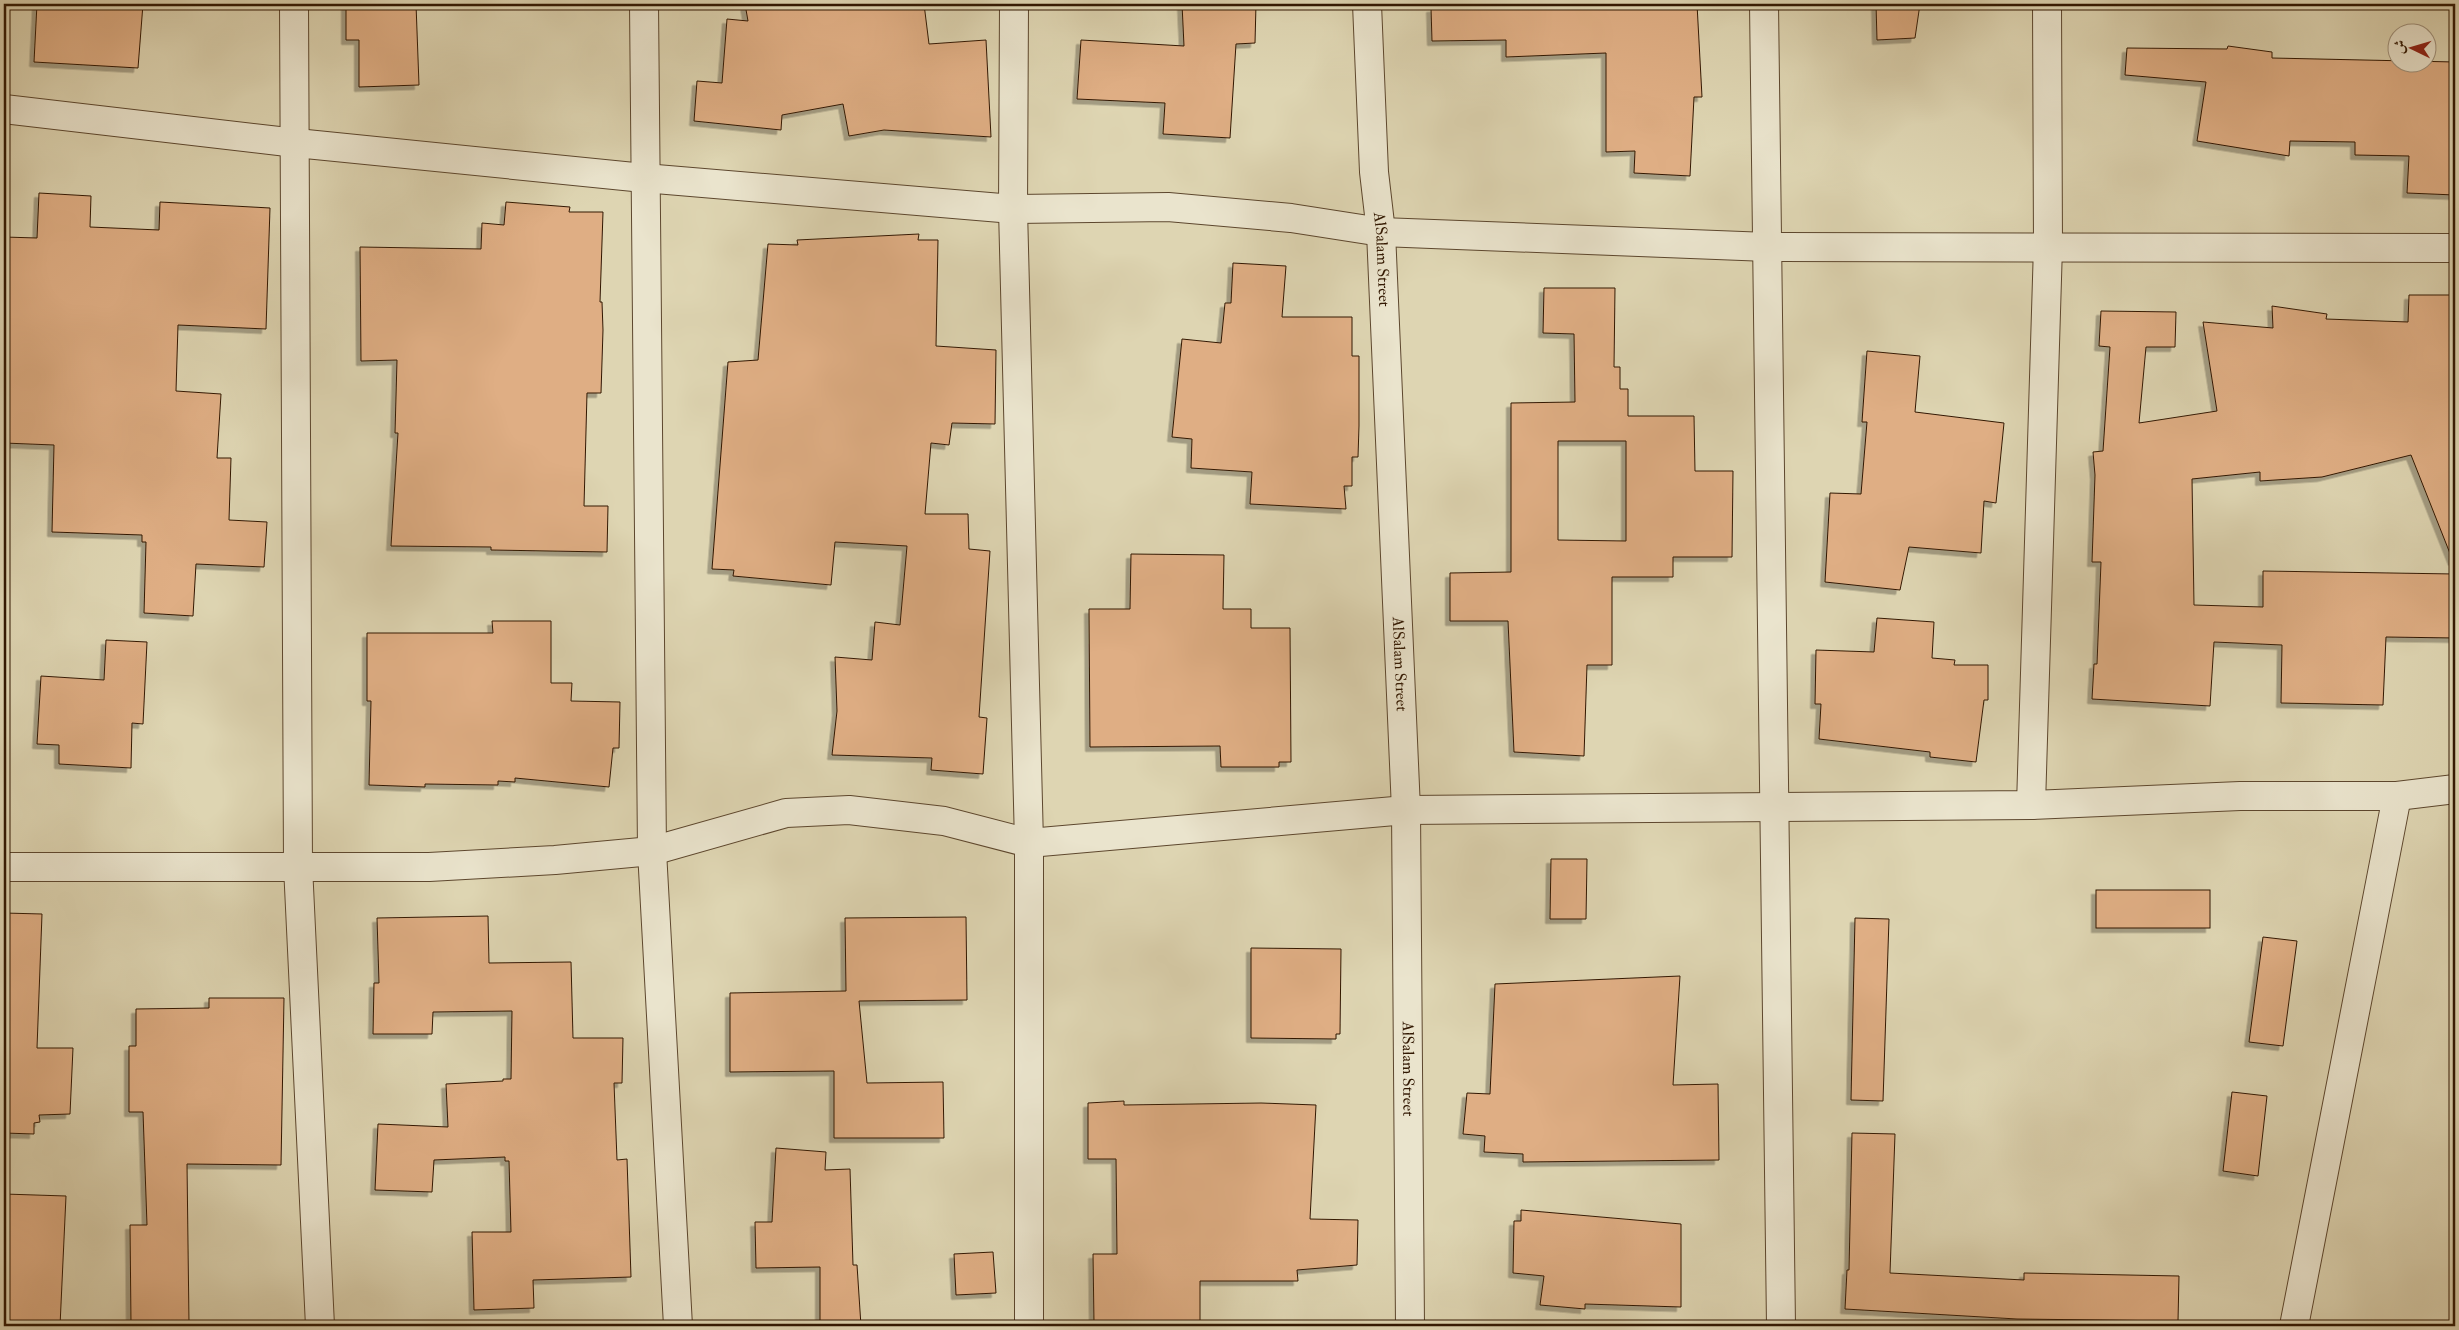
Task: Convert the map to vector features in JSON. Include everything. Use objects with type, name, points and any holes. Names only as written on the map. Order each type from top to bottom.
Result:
[{"type":"street","points":[[294,4],[298,866],[320,1326]]},
{"type":"street","points":[[644,4],[644,178],[652,851],[678,1326]]},
{"type":"street","points":[[1014,4],[1014,209],[1029,843],[1029,1326]]},
{"type":"street","name":"AlSalam Street","points":[[1367,4],[1374,172],[1381,232],[1406,810],[1410,1326]]},
{"type":"street","points":[[1764,4],[1776,807],[1781,1326]]},
{"type":"street","points":[[2031,805],[2048,246],[2047,4]]},
{"type":"street","points":[[4,109],[296,143],[644,178],[1014,209],[1168,207],[1291,218],[1381,232],[1768,247],[2455,248]]},
{"type":"street","points":[[4,867],[429,867],[555,860],[652,851],[786,813],[849,810],[944,821],[1029,843],[1406,810],[2031,805],[2240,796],[2397,796],[2455,789]]},
{"type":"street","points":[[2294,1326],[2397,796]]},
{"type":"building","points":[[37,4],[143,4],[138,68],[34,62]]},
{"type":"building","points":[[346,4],[416,4],[419,85],[359,87],[359,40],[346,40]]},
{"type":"building","points":[[745,4],[924,4],[929,44],[986,40],[991,137],[884,130],[849,136],[843,104],[782,115],[781,130],[694,121],[697,81],[722,83],[727,19],[748,21]]},
{"type":"building","points":[[1182,4],[1256,4],[1255,43],[1236,44],[1230,138],[1163,134],[1165,103],[1077,99],[1081,40],[1184,46]]},
{"type":"building","points":[[1505,4],[1697,4],[1702,97],[1694,97],[1690,176],[1634,173],[1635,151],[1606,152],[1606,53],[1506,57],[1506,40],[1432,41],[1431,8]]},
{"type":"building","points":[[1876,4],[1920,4],[1915,38],[1877,40]]},
{"type":"building","points":[[2228,46],[2272,52],[2272,58],[2386,60],[2386,72],[2436,72],[2436,62],[2455,62],[2455,195],[2407,193],[2409,156],[2355,155],[2355,142],[2290,141],[2289,156],[2197,141],[2206,82],[2125,75],[2127,48],[2227,49]]},
{"type":"building","points":[[39,193],[91,196],[90,227],[159,230],[160,202],[270,208],[266,329],[178,325],[176,391],[221,394],[217,458],[231,458],[229,520],[267,522],[264,567],[196,564],[193,616],[144,613],[146,542],[142,542],[142,535],[52,532],[54,445],[4,443],[4,237],[37,238]]},
{"type":"building","points":[[506,202],[570,207],[569,212],[603,212],[600,302],[602,302],[603,330],[601,393],[587,393],[584,506],[608,506],[607,552],[491,550],[491,547],[391,546],[398,433],[395,433],[397,360],[361,361],[360,247],[481,249],[482,223],[504,225]]},
{"type":"building","points":[[919,234],[918,240],[938,240],[936,346],[996,350],[995,424],[952,423],[949,445],[931,443],[925,514],[968,514],[969,549],[990,551],[979,717],[987,718],[983,774],[931,770],[932,758],[832,755],[837,711],[835,657],[872,660],[875,622],[900,625],[907,546],[835,542],[831,585],[733,576],[734,570],[712,569],[728,362],[758,360],[768,244],[798,245],[797,240]]},
{"type":"building","points":[[1233,263],[1286,266],[1282,317],[1352,317],[1352,356],[1359,356],[1359,426],[1358,457],[1352,457],[1352,486],[1344,486],[1346,509],[1250,504],[1252,472],[1191,468],[1192,439],[1172,437],[1182,339],[1221,343],[1225,303],[1231,303]]},
{"type":"building","points":[[1544,288],[1615,288],[1614,367],[1620,367],[1620,389],[1628,389],[1628,416],[1694,416],[1695,471],[1733,471],[1732,557],[1673,557],[1673,577],[1612,577],[1612,665],[1587,665],[1584,756],[1514,752],[1508,621],[1450,621],[1450,573],[1511,572],[1511,403],[1575,402],[1574,334],[1543,333]],"holes":[[[1558,441],[1626,441],[1626,541],[1558,540]]]},
{"type":"building","points":[[2409,295],[2454,295],[2455,560],[2453,561],[2411,455],[2322,477],[2260,481],[2260,472],[2192,479],[2194,605],[2263,607],[2263,571],[2455,574],[2455,638],[2386,637],[2383,705],[2281,703],[2282,645],[2214,642],[2210,706],[2092,699],[2094,664],[2097,664],[2101,562],[2092,562],[2095,475],[2093,452],[2103,451],[2110,347],[2099,346],[2101,311],[2176,312],[2175,347],[2146,347],[2139,423],[2217,411],[2203,322],[2273,328],[2272,306],[2327,314],[2326,319],[2408,322]]},
{"type":"building","points":[[1867,351],[1920,356],[1915,412],[2004,423],[1996,503],[1984,501],[1981,553],[1909,547],[1900,590],[1825,582],[1830,493],[1861,494],[1867,422],[1862,422]]},
{"type":"building","points":[[1131,554],[1224,555],[1223,609],[1251,609],[1251,628],[1290,628],[1291,762],[1279,762],[1279,767],[1221,767],[1220,746],[1090,747],[1089,609],[1130,609]]},
{"type":"building","points":[[1877,618],[1934,622],[1932,658],[1955,660],[1954,665],[1988,665],[1988,700],[1984,700],[1976,762],[1930,757],[1930,752],[1819,739],[1821,704],[1815,704],[1816,650],[1874,652]]},
{"type":"building","points":[[492,621],[551,621],[551,683],[572,683],[571,701],[620,702],[619,748],[613,748],[609,787],[515,778],[515,782],[498,781],[498,785],[425,784],[425,787],[369,785],[371,701],[367,701],[367,633],[493,633]]},
{"type":"building","points":[[106,640],[147,642],[143,724],[132,723],[131,768],[59,764],[59,745],[37,744],[41,676],[104,680]]},
{"type":"building","points":[[1551,859],[1587,859],[1586,919],[1550,919]]},
{"type":"building","points":[[2096,890],[2210,890],[2210,928],[2096,928]]},
{"type":"building","points":[[4,913],[42,914],[37,1048],[73,1048],[70,1114],[39,1115],[40,1122],[34,1123],[34,1134],[4,1133]]},
{"type":"building","points":[[488,916],[489,963],[571,962],[573,1038],[623,1038],[622,1083],[614,1083],[617,1160],[627,1159],[631,1277],[533,1280],[534,1308],[474,1310],[472,1232],[511,1232],[509,1161],[505,1161],[505,1157],[434,1160],[432,1192],[375,1190],[378,1124],[448,1127],[446,1084],[511,1079],[512,1011],[433,1012],[432,1034],[373,1034],[374,983],[379,983],[377,918]]},
{"type":"building","points":[[966,917],[967,1000],[859,1001],[867,1083],[943,1082],[944,1138],[834,1138],[834,1071],[730,1072],[730,993],[846,991],[845,918]]},
{"type":"building","points":[[1855,918],[1889,919],[1883,1101],[1851,1100]]},
{"type":"building","points":[[2263,937],[2297,941],[2283,1046],[2249,1042]]},
{"type":"building","points":[[1251,948],[1341,949],[1340,1034],[1336,1034],[1336,1039],[1251,1038]]},
{"type":"building","points":[[1680,976],[1673,1085],[1718,1084],[1719,1160],[1523,1162],[1523,1154],[1484,1152],[1485,1136],[1463,1134],[1467,1093],[1490,1094],[1495,984]]},
{"type":"building","points":[[209,998],[284,998],[281,1165],[187,1164],[189,1323],[131,1323],[130,1225],[147,1225],[143,1112],[129,1112],[129,1046],[136,1046],[136,1009],[209,1008]]},
{"type":"building","points":[[2232,1092],[2267,1096],[2258,1176],[2223,1171]]},
{"type":"building","points":[[1124,1101],[1124,1105],[1261,1103],[1316,1105],[1310,1219],[1358,1220],[1357,1265],[1297,1270],[1298,1281],[1200,1281],[1200,1326],[1094,1323],[1093,1254],[1117,1254],[1116,1159],[1088,1159],[1088,1103]]},
{"type":"building","points":[[1852,1133],[1895,1134],[1890,1273],[2024,1280],[2024,1273],[2179,1276],[2178,1321],[2017,1319],[1845,1309],[1847,1270],[1849,1270]]},
{"type":"building","points":[[776,1148],[826,1152],[825,1170],[850,1169],[853,1265],[857,1265],[861,1326],[820,1326],[820,1267],[756,1268],[755,1222],[772,1222]]},
{"type":"building","points":[[4,1194],[66,1196],[60,1326],[4,1326]]},
{"type":"building","points":[[1521,1210],[1681,1224],[1681,1307],[1585,1304],[1585,1309],[1540,1305],[1544,1276],[1513,1273],[1514,1221],[1521,1221]]},
{"type":"building","points":[[993,1252],[996,1293],[956,1295],[954,1254]]}]
